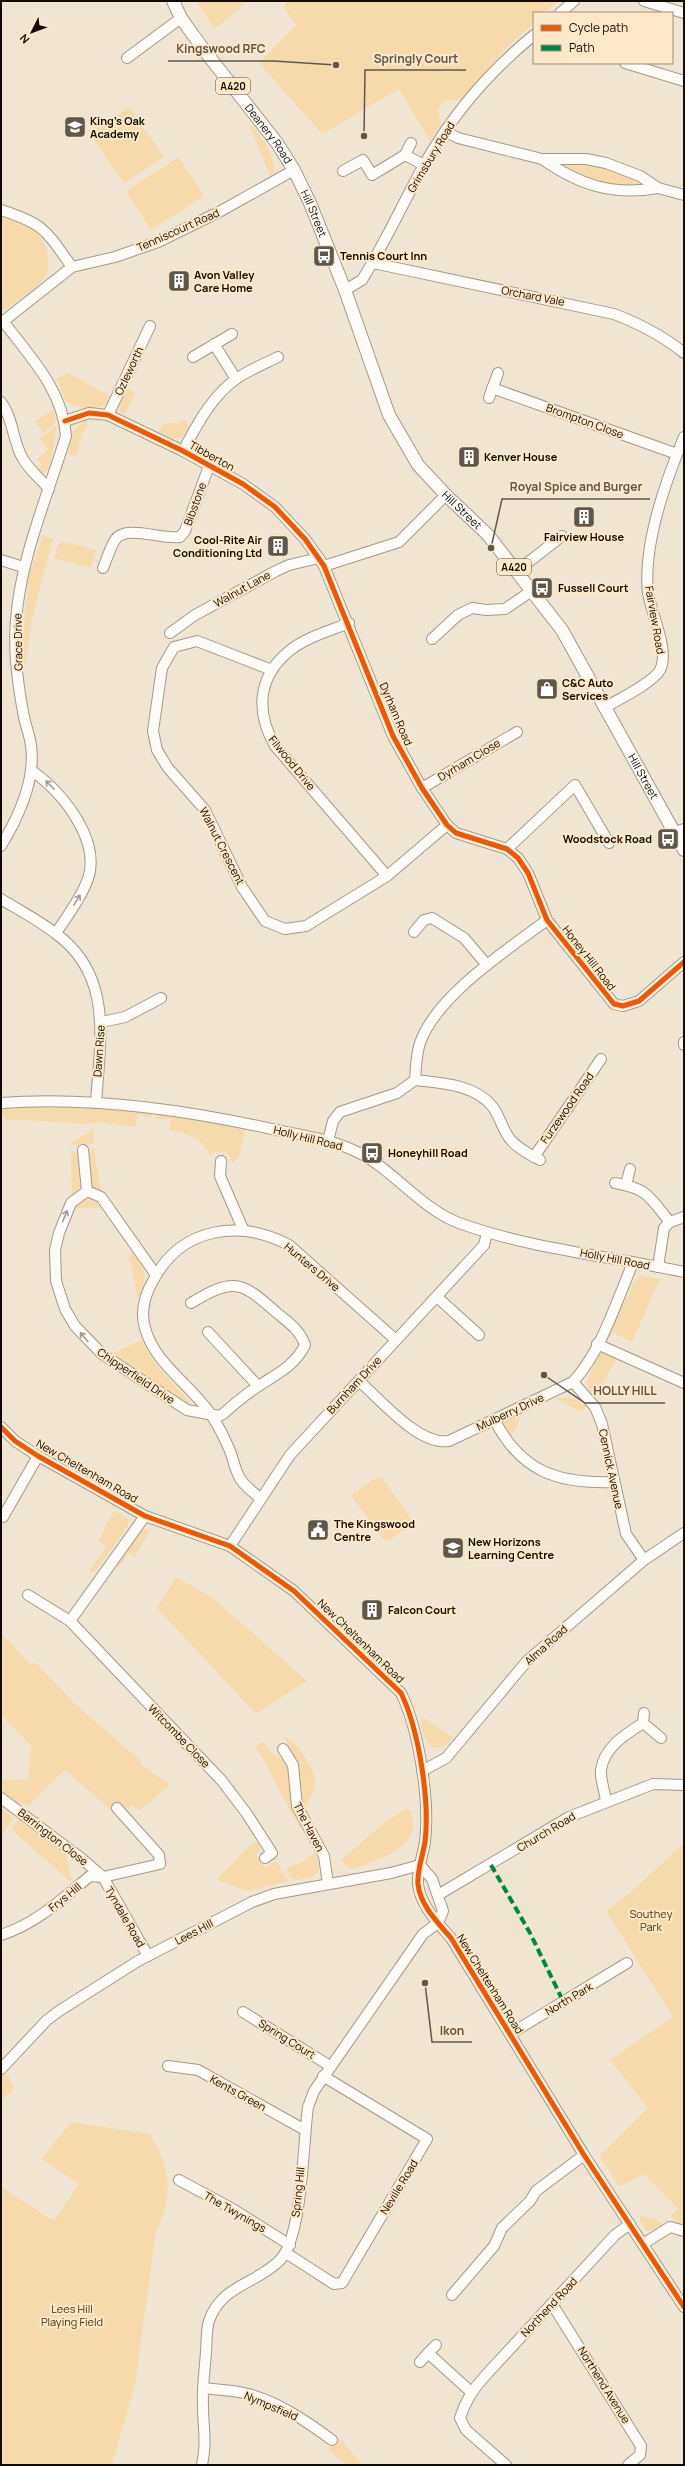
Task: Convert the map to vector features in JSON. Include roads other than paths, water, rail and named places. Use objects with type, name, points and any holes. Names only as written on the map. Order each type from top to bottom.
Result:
[{"type":"main road","name":"Deanery Road","points":[[173,1],[181,18],[272,137],[294,170]]},
{"type":"main road","name":"Hill Street","points":[[294,170],[310,203],[344,290],[389,416],[418,465],[446,495],[488,535],[533,590],[562,630],[604,708],[680,831],[684,850]]},
{"type":"street","points":[[561,12],[574,1]]},
{"type":"street","points":[[644,1],[684,13]]},
{"type":"street","points":[[127,58],[181,18]]},
{"type":"street","name":"Grimsbury Road","points":[[344,290],[362,280],[373,263],[424,165],[445,131],[485,81],[512,53],[533,36]]},
{"type":"street","points":[[628,64],[684,81]]},
{"type":"street","points":[[445,131],[458,138],[542,159],[586,159],[606,163],[640,176],[658,188],[684,195]]},
{"type":"street","points":[[343,171],[363,160],[372,174],[405,155],[410,142]]},
{"type":"street","points":[[405,155],[424,165]]},
{"type":"street","points":[[542,159],[563,174],[601,188],[635,192],[658,188]]},
{"type":"street","name":"Tenniscourt Road","points":[[2,322],[72,267],[115,257],[158,242],[219,212],[294,170]]},
{"type":"street","points":[[1,210],[28,219],[40,226],[72,267]]},
{"type":"street","name":"Orchard Vale","points":[[373,263],[614,314],[640,324],[667,338],[684,353]]},
{"type":"street","name":"Grace Drive","points":[[1,846],[12,827],[25,794],[31,770],[31,747],[24,715],[16,647],[16,621],[23,567],[66,436],[65,421],[57,397],[2,322]]},
{"type":"street","name":"Ozleworth","points":[[108,415],[150,326]]},
{"type":"street","points":[[193,357],[232,334]]},
{"type":"street","points":[[214,344],[236,379]]},
{"type":"street","points":[[183,451],[203,414],[219,394],[236,379],[278,357]]},
{"type":"street","points":[[489,398],[498,373]]},
{"type":"street","name":"Brompton Close","points":[[492,388],[677,454]]},
{"type":"street","points":[[1,402],[10,413],[16,442],[23,459],[49,489]]},
{"type":"street","name":"Tibberton","points":[[65,421],[88,413],[108,415],[183,451],[243,484],[275,507],[322,562]]},
{"type":"street","name":"Fairview Road","points":[[604,708],[652,678],[660,670],[662,656],[648,592],[649,545],[677,454],[684,437]]},
{"type":"street","name":"Bibstone","points":[[103,568],[114,541],[119,534],[126,532],[170,539],[180,537],[185,531],[209,466]]},
{"type":"street","name":"Walnut Lane","points":[[170,633],[195,616],[261,581],[276,570],[289,565],[322,562],[399,542],[446,495]]},
{"type":"street","points":[[518,571],[562,536]]},
{"type":"street","points":[[1,560],[23,567]]},
{"type":"street","name":"Dyrham Road","points":[[322,562],[393,736],[422,788],[447,825],[456,833],[508,849]]},
{"type":"street","points":[[432,639],[458,615],[472,608],[486,610],[505,608],[533,590]]},
{"type":"street","name":"Filwood Drive","points":[[348,623],[294,648],[272,670],[264,689],[261,712],[266,729],[275,746],[387,876]]},
{"type":"street","name":"Walnut Crescent","points":[[272,670],[197,641],[174,647],[162,668],[153,731],[158,750],[168,768],[205,810],[242,887],[265,922],[285,929],[306,926],[387,876],[447,825]]},
{"type":"street","name":"Dyrham Close","points":[[422,788],[517,732]]},
{"type":"street","points":[[31,770],[48,782],[66,802],[89,847],[91,867],[86,886],[56,933]]},
{"type":"street","points":[[508,849],[575,785],[609,843]]},
{"type":"street","name":"Honey Hill Road","points":[[508,849],[518,858],[528,872],[547,920],[614,1004],[623,1006],[639,1001],[684,962]]},
{"type":"street","name":"Dawn Rise","points":[[1,899],[56,933],[74,950],[87,968],[95,988],[102,1022],[96,1103]]},
{"type":"street","points":[[414,932],[424,920],[432,918],[464,938],[487,964]]},
{"type":"street","points":[[328,1141],[333,1120],[340,1112],[397,1093],[415,1080],[420,1044],[427,1028],[454,995],[487,964],[547,920]]},
{"type":"street","points":[[102,1022],[125,1017],[161,998]]},
{"type":"street","name":"Furzewood Road","points":[[415,1080],[453,1085],[475,1093],[491,1105],[509,1137],[516,1146],[537,1158],[601,1059]]},
{"type":"street","name":"Holly Hill Road","points":[[1,1103],[96,1103],[163,1110],[238,1121],[328,1141],[366,1157],[434,1209],[456,1222],[488,1233],[684,1272]]},
{"type":"street","points":[[83,1150],[88,1191],[101,1197],[156,1275]]},
{"type":"street","points":[[221,1161],[220,1176],[243,1229]]},
{"type":"street","points":[[626,1185],[630,1169]]},
{"type":"street","points":[[615,1183],[635,1186],[648,1194],[670,1222]]},
{"type":"street","name":"Chipperfield Drive","points":[[88,1191],[71,1203],[58,1233],[55,1250],[56,1281],[65,1309],[75,1326],[102,1354],[187,1410],[211,1415]]},
{"type":"street","points":[[658,1267],[664,1228],[670,1222],[684,1217]]},
{"type":"street","name":"Hunters Drive","points":[[156,1275],[168,1258],[183,1245],[200,1236],[223,1231],[243,1229],[274,1237],[289,1245],[396,1340]]},
{"type":"street","name":"Burnham Drive","points":[[230,1546],[260,1498],[290,1455],[484,1245],[488,1233]]},
{"type":"street","name":"Mulberry Drive","points":[[359,1381],[420,1435],[434,1441],[450,1441],[573,1382],[582,1372],[597,1344],[633,1263]]},
{"type":"street","name":"Chipperfield Drive","points":[[156,1275],[146,1293],[142,1311],[144,1327],[150,1343],[163,1362],[211,1415],[224,1438],[240,1479],[260,1498]]},
{"type":"street","points":[[191,1303],[215,1288],[238,1286],[251,1290],[301,1333],[305,1345],[299,1356],[284,1371],[258,1386],[223,1414],[219,1416],[211,1415]]},
{"type":"street","points":[[437,1296],[479,1335]]},
{"type":"street","points":[[208,1332],[258,1386]]},
{"type":"street","points":[[597,1344],[684,1383]]},
{"type":"street","name":"Cennick Avenue","points":[[573,1382],[595,1407],[602,1424],[626,1534],[644,1560]]},
{"type":"street","points":[[494,1419],[512,1448],[528,1462],[547,1473],[583,1483],[614,1482]]},
{"type":"street","name":"New Cheltenham Road","points":[[1,1426],[15,1441],[38,1456],[145,1516],[230,1546],[294,1591],[401,1693],[410,1711],[422,1771],[426,1819],[418,1884],[428,1911],[451,1938],[584,2156],[684,2307]]},
{"type":"street","points":[[3,1517],[38,1456]]},
{"type":"street","points":[[70,1621],[145,1516]]},
{"type":"street","name":"Alma Road","points":[[422,1771],[446,1758],[527,1661],[644,1560],[684,1533]]},
{"type":"street","name":"Witcombe Close","points":[[28,1595],[70,1621],[222,1781],[247,1814],[272,1853],[265,1858]]},
{"type":"street","points":[[606,1801],[601,1770],[609,1750],[620,1738],[644,1718],[661,1738]]},
{"type":"street","name":"The Haven","points":[[283,1749],[293,1765],[294,1797],[297,1806],[324,1856],[328,1884]]},
{"type":"street","name":"Church Road","points":[[438,1895],[569,1817],[606,1801],[653,1784],[684,1785]]},
{"type":"street","name":"Barrington Close","points":[[1,1798],[103,1877]]},
{"type":"street","name":"Frys Hill","points":[[1,1935],[26,1925],[41,1916],[90,1876],[103,1877],[160,1864],[159,1855],[117,1808]]},
{"type":"street","points":[[420,1865],[432,1879],[443,1911],[438,1923]]},
{"type":"street","name":"Lees Hill","points":[[1,2069],[53,2015],[148,1956],[252,1902],[274,1894],[391,1873],[420,1865]]},
{"type":"street","name":"Tyndale Road","points":[[103,1877],[148,1956]]},
{"type":"street","name":"Spring Hill","points":[[288,2249],[297,2210],[304,2130],[308,2107],[323,2076],[423,1934],[438,1923]]},
{"type":"street","name":"North Park","points":[[510,2034],[627,1963]]},
{"type":"street","name":"Spring Court","points":[[243,2012],[330,2066]]},
{"type":"street","name":"Kents Green","points":[[168,2066],[198,2070],[304,2130]]},
{"type":"street","name":"Neville Road","points":[[288,2249],[334,2284],[342,2283],[427,2139],[323,2076]]},
{"type":"street","points":[[452,2295],[494,2246],[502,2228],[530,2201],[536,2191],[584,2156]]},
{"type":"street","name":"The Twynings","points":[[179,2180],[231,2208],[288,2249]]},
{"type":"street","name":"Northend Road","points":[[506,2465],[466,2430],[460,2418],[471,2392],[615,2235],[630,2224]]},
{"type":"street","points":[[643,2244],[670,2227],[684,2231]]},
{"type":"street","points":[[202,2465],[206,2448],[202,2406],[208,2323],[214,2307],[223,2297],[272,2266],[288,2249]]},
{"type":"street","name":"Northend Avenue","points":[[552,2304],[641,2446],[640,2455],[628,2465]]},
{"type":"street","points":[[420,2362],[436,2345]]},
{"type":"street","points":[[428,2353],[471,2392]]},
{"type":"street","name":"Nympsfield","points":[[204,2388],[245,2393],[258,2398],[305,2420],[332,2440]]},
{"type":"place","name":"Kingswood RFC","points":[[336,65]]},
{"type":"place","name":"King's Oak Academy","points":[[75,127]]},
{"type":"place","name":"Springly Court","points":[[364,136]]},
{"type":"place","name":"Tennis Court Inn","points":[[324,256]]},
{"type":"place","name":"Avon Valley Care Home","points":[[179,281]]},
{"type":"place","name":"Kenver House","points":[[469,457]]},
{"type":"place","name":"Fairview House","points":[[584,517]]},
{"type":"place","name":"Cool-Rite Air Conditioning Ltd","points":[[278,546]]},
{"type":"place","name":"Royal Spice and Burger","points":[[491,548]]},
{"type":"place","name":"Fussell Court","points":[[542,588]]},
{"type":"place","name":"C&C Auto Services","points":[[547,689]]},
{"type":"place","name":"Woodstock Road","points":[[668,839]]},
{"type":"place","name":"Honeyhill Road","points":[[372,1153]]},
{"type":"place","name":"HOLLY HILL","points":[[544,1375]]},
{"type":"place","name":"The Kingswood Centre","points":[[318,1530]]},
{"type":"place","name":"New Horizons Learning Centre","points":[[453,1548]]},
{"type":"place","name":"Falcon Court","points":[[372,1610]]},
{"type":"place","name":"Ikon","points":[[425,1983]]},
{"type":"park label","name":"Southey Park","points":[[651,1920]]},
{"type":"park label","name":"Lees Hill Playing Field","points":[[72,2315]]}]
